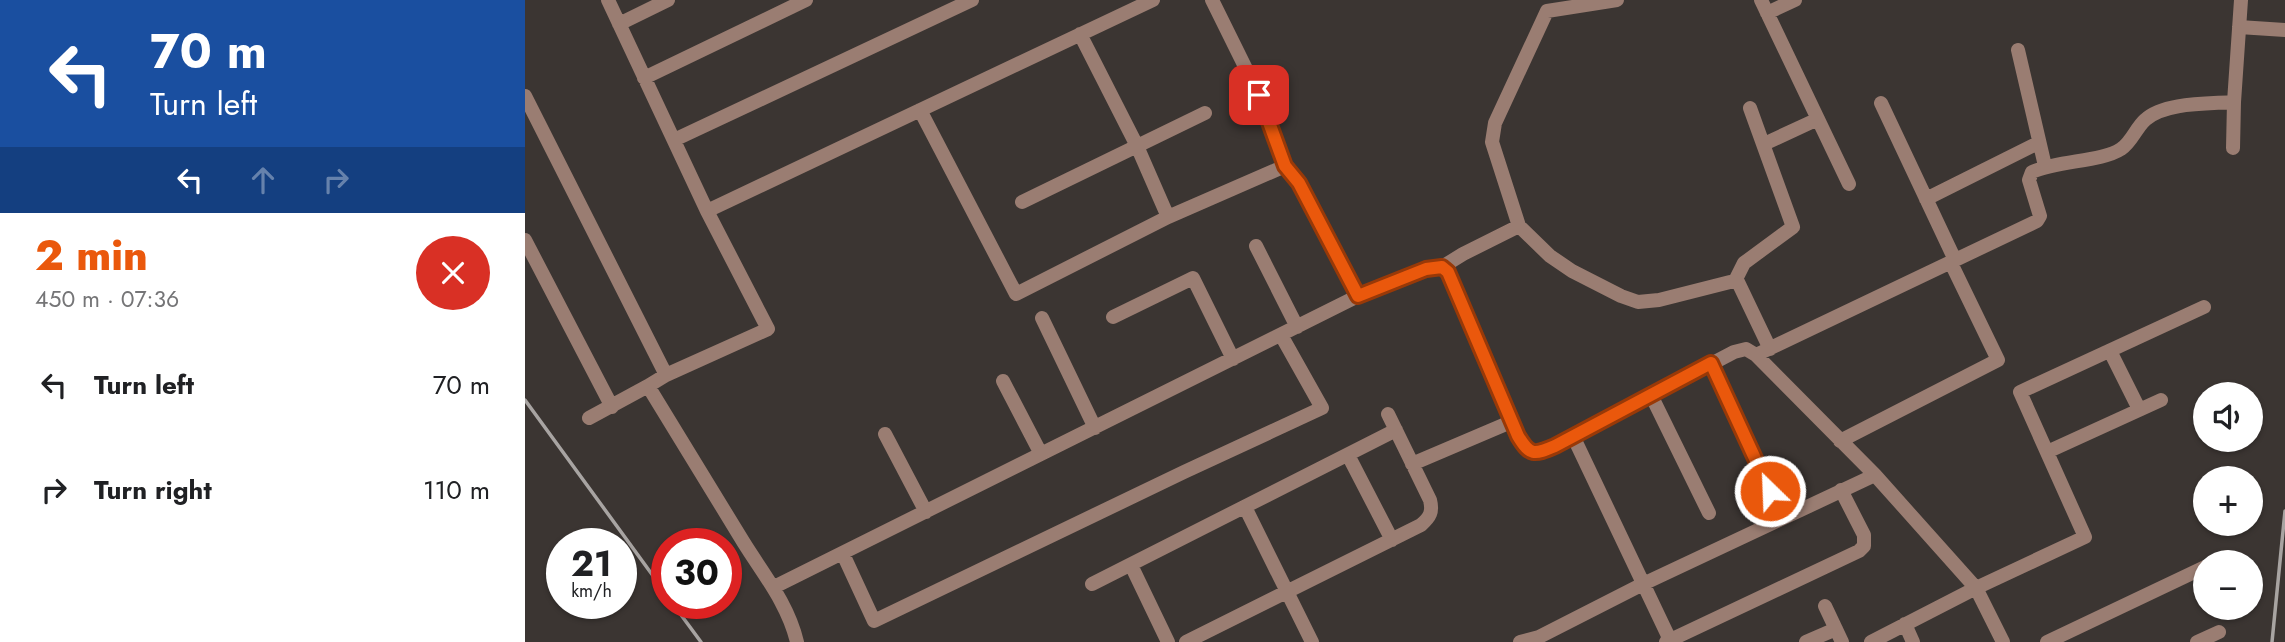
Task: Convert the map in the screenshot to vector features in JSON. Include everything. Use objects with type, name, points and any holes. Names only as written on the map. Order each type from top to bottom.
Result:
[{"type":"street","points":[[589,418],[666,375],[768,329],[706,211],[608,0]]},
{"type":"street","points":[[619,24],[668,0]]},
{"type":"street","points":[[644,78],[806,0]]},
{"type":"street","points":[[674,140],[972,0]]},
{"type":"street","points":[[706,211],[1153,0]]},
{"type":"street","points":[[1212,0],[1259,95],[1285,166],[1299,183],[1358,296]]},
{"type":"street","points":[[1617,0],[1547,11],[1495,123],[1492,142],[1519,226],[1550,256],[1572,271],[1638,302],[1659,300],[1735,281]]},
{"type":"street","points":[[1795,0],[1764,6],[1849,184]]},
{"type":"street","points":[[2233,149],[2241,0]]},
{"type":"street","points":[[2239,27],[2285,30]]},
{"type":"street","points":[[1080,34],[1137,146],[1168,217]]},
{"type":"street","points":[[2018,50],[2045,166]]},
{"type":"street","points":[[525,96],[666,375]]},
{"type":"street","points":[[1756,355],[2037,220],[2040,216],[2039,209],[2029,180],[2032,172],[2045,166],[2092,158],[2122,149],[2144,121],[2169,109],[2234,102]]},
{"type":"street","points":[[1840,441],[1998,360],[1881,103]]},
{"type":"street","points":[[1735,281],[1744,262],[1793,227],[1749,108]]},
{"type":"street","points":[[920,110],[1016,294],[1168,217],[1285,166]]},
{"type":"street","points":[[1022,202],[1205,113]]},
{"type":"street","points":[[1764,144],[1818,119]]},
{"type":"street","points":[[1926,199],[2038,143]]},
{"type":"street","points":[[775,587],[1358,296],[1426,269],[1442,267],[1519,226]]},
{"type":"street","points":[[525,240],[611,407]]},
{"type":"street","points":[[1256,246],[1297,327]]},
{"type":"street","points":[[1442,267],[1448,272],[1526,449],[1532,453],[1540,453],[1711,363],[1746,349],[1756,355],[1875,475],[1976,588],[2003,642]]},
{"type":"street","points":[[1113,317],[1193,278],[1233,359]]},
{"type":"street","points":[[1735,281],[1740,285],[1770,349]]},
{"type":"street","points":[[1871,642],[1976,588],[2085,537],[2020,392],[2204,307]]},
{"type":"street","points":[[1042,318],[1095,428]]},
{"type":"street","points":[[842,554],[874,621],[1322,408],[1281,335]]},
{"type":"street","points":[[2110,351],[2140,410]]},
{"type":"street","points":[[1711,363],[1783,518]]},
{"type":"street","points":[[1003,381],[1041,454]]},
{"type":"street","points":[[648,386],[752,555],[775,587],[797,642]]},
{"type":"street","points":[[1651,395],[1709,513]]},
{"type":"street","points":[[2047,452],[2161,400]]},
{"type":"street","points":[[1186,642],[1421,525],[1431,514],[1430,500],[1388,414]]},
{"type":"street","points":[[1412,464],[1513,422]]},
{"type":"street","points":[[1092,584],[1396,430]]},
{"type":"street","points":[[885,434],[926,512]]},
{"type":"street","points":[[1573,436],[1669,641],[1859,551],[1864,546],[1864,535],[1841,491]]},
{"type":"street","points":[[1348,455],[1392,540]]},
{"type":"street","points":[[1520,642],[1539,637],[1643,584],[1875,475]]},
{"type":"street","points":[[1245,507],[1312,642]]},
{"type":"street","points":[[1131,565],[1168,642]]},
{"type":"street","points":[[2047,642],[2193,573]]},
{"type":"street","points":[[1807,642],[1839,636],[1825,606]]},
{"type":"street","points":[[1905,624],[1913,642]]},
{"type":"street","points":[[2197,642],[2219,632]]},
{"type":"railway","points":[[525,400],[651,573]]},
{"type":"railway","points":[[2272,642],[2285,511]]},
{"type":"railway","points":[[684,619],[701,642]]},
{"type":"route","points":[[1259,95],[1285,166],[1299,183],[1358,296],[1436,266],[1448,272],[1526,449],[1532,453],[1540,453],[1711,363],[1770,491]]}]
